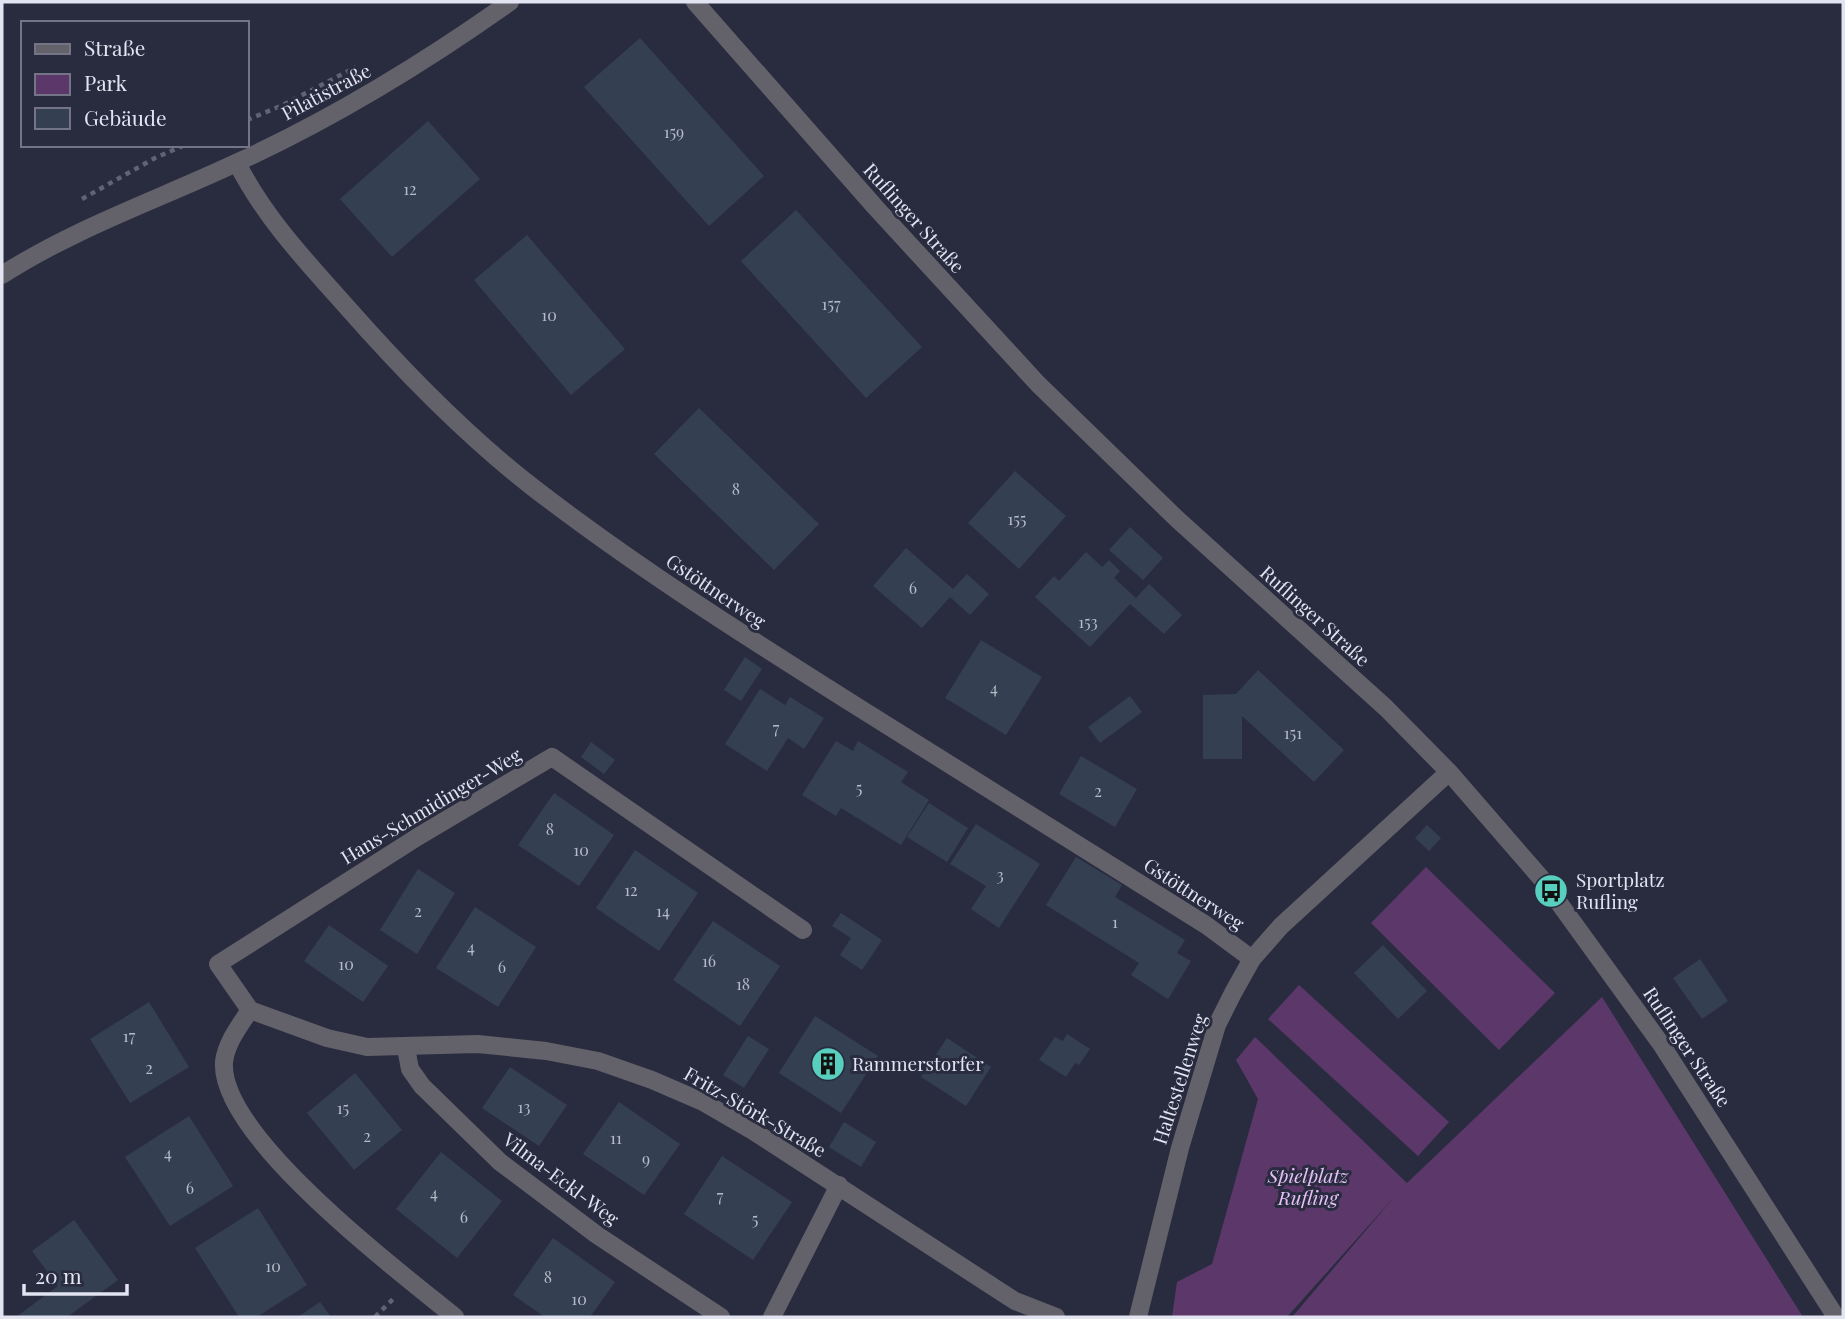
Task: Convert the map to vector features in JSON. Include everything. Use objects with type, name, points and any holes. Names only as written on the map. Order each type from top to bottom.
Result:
[{"type":"street","name":"Pilatistraße","points":[[2,275],[32,256],[127,209],[237,163],[394,79],[510,2]]},
{"type":"street","name":"Ruflinger Straße","points":[[695,2],[876,208],[1038,384],[1177,519],[1386,708],[1449,772],[1541,878],[1634,1003],[1836,1317]]},
{"type":"street","name":"Gstöttnerweg","points":[[237,163],[254,196],[277,228],[380,345],[451,417],[532,487],[613,547],[742,634],[1206,925],[1252,959]]},
{"type":"street","name":"Hans-Schmidinger-Weg","points":[[250,1010],[218,964],[419,836],[552,757],[803,930]]},
{"type":"street","name":"Haltestellenweg","points":[[1138,1317],[1180,1148],[1217,1025],[1252,959],[1281,926],[1449,772]]},
{"type":"street","name":"Fritz-Störk-Straße","points":[[250,1010],[327,1038],[367,1046],[405,1048],[478,1044],[546,1051],[598,1061],[652,1080],[703,1102],[839,1185],[1015,1301],[1056,1317]]},
{"type":"street","points":[[250,1010],[231,1039],[224,1061],[227,1085],[236,1109],[290,1174],[456,1317]]},
{"type":"street","name":"Vilma-Eckl-Weg","points":[[405,1048],[410,1069],[422,1086],[500,1162],[597,1235],[721,1317]]},
{"type":"street","points":[[772,1317],[839,1185]]},
{"type":"path","points":[[248,120],[283,105],[364,63]]},
{"type":"path","points":[[72,204],[180,147]]},
{"type":"green space","points":[[1426,867],[1555,993],[1499,1050],[1371,923]]},
{"type":"green space","points":[[1299,985],[1449,1122],[1418,1156],[1268,1019]]},
{"type":"green space","name":"Spielplatz Rufling","points":[[1602,997],[1803,1317],[1292,1317],[1396,1195],[1287,1317],[1172,1317],[1177,1282],[1212,1264],[1258,1099],[1236,1060],[1255,1037],[1407,1183]]},
{"type":"building","points":[[640,38],[764,176],[709,226],[584,87]]},
{"type":"building","points":[[428,121],[480,179],[392,257],[340,199]]},
{"type":"building","points":[[796,210],[922,347],[866,398],[741,261]]},
{"type":"building","points":[[527,235],[625,349],[571,395],[474,280]]},
{"type":"building","points":[[699,408],[819,524],[774,570],[654,454]]},
{"type":"building","points":[[1015,471],[1066,516],[1019,569],[968,523]]},
{"type":"building","points":[[1130,527],[1163,558],[1143,580],[1109,550]]},
{"type":"building","points":[[906,548],[953,589],[967,574],[989,594],[970,615],[950,597],[922,628],[873,586]]},
{"type":"building","points":[[1086,552],[1102,567],[1109,560],[1120,571],[1114,578],[1136,598],[1149,584],[1182,615],[1164,634],[1130,604],[1090,647],[1035,597],[1054,576],[1059,581]]},
{"type":"building","points":[[981,640],[1042,677],[1006,735],[945,698]]},
{"type":"building","points":[[745,657],[762,669],[741,701],[724,690]]},
{"type":"building","points":[[1258,670],[1344,750],[1314,782],[1242,716],[1242,759],[1203,759],[1203,695],[1236,694]]},
{"type":"building","points":[[760,689],[785,705],[790,697],[824,718],[804,749],[788,738],[767,771],[725,744]]},
{"type":"building","points":[[1130,696],[1142,712],[1100,743],[1088,727]]},
{"type":"building","points":[[836,741],[853,751],[858,741],[908,772],[901,782],[929,800],[901,845],[841,808],[836,816],[802,795]]},
{"type":"building","points":[[591,742],[615,760],[604,774],[581,757]]},
{"type":"building","points":[[1081,756],[1137,789],[1115,827],[1059,794]]},
{"type":"building","points":[[554,793],[614,835],[579,886],[518,845]]},
{"type":"building","points":[[929,803],[968,828],[947,862],[907,837]]},
{"type":"building","points":[[976,824],[1040,864],[999,928],[971,909],[986,886],[950,864]]},
{"type":"building","points":[[1427,825],[1441,838],[1429,851],[1415,838]]},
{"type":"building","points":[[635,850],[698,893],[659,951],[596,908]]},
{"type":"building","points":[[1076,857],[1122,885],[1115,897],[1185,940],[1177,953],[1191,961],[1168,999],[1131,975],[1139,963],[1046,905]]},
{"type":"building","points":[[418,869],[455,893],[417,954],[380,930]]},
{"type":"building","points":[[475,907],[536,947],[498,1007],[436,968]]},
{"type":"building","points":[[841,913],[882,940],[862,970],[840,955],[851,938],[832,926]]},
{"type":"building","points":[[713,921],[780,966],[740,1026],[673,980]]},
{"type":"building","points":[[329,925],[388,966],[363,1002],[304,961]]},
{"type":"building","points":[[1383,945],[1427,991],[1398,1019],[1354,973]]},
{"type":"building","points":[[1700,959],[1728,1001],[1702,1019],[1673,978]]},
{"type":"building","points":[[149,1002],[189,1067],[130,1103],[90,1039]]},
{"type":"building","name":"Rammerstorfer","points":[[815,1016],[878,1056],[841,1113],[779,1073]]},
{"type":"building","points":[[1067,1034],[1090,1049],[1079,1065],[1075,1063],[1066,1077],[1039,1060],[1055,1037],[1063,1041]]},
{"type":"building","points":[[748,1036],[769,1049],[744,1088],[723,1075]]},
{"type":"building","points":[[947,1038],[991,1067],[966,1106],[921,1077]]},
{"type":"building","points":[[510,1067],[567,1105],[539,1146],[482,1108]]},
{"type":"building","points":[[355,1073],[402,1130],[354,1170],[307,1113]]},
{"type":"building","points":[[619,1102],[680,1144],[644,1195],[583,1154]]},
{"type":"building","points":[[189,1116],[233,1186],[170,1226],[125,1157]]},
{"type":"building","points":[[844,1122],[876,1142],[861,1167],[829,1147]]},
{"type":"building","points":[[441,1152],[502,1201],[457,1258],[396,1209]]},
{"type":"building","points":[[722,1156],[792,1202],[753,1260],[684,1214]]},
{"type":"building","points":[[258,1208],[307,1285],[257,1317],[239,1317],[195,1248]]},
{"type":"building","points":[[74,1220],[118,1280],[67,1317],[16,1317],[58,1286],[32,1251]]},
{"type":"building","points":[[553,1238],[615,1282],[590,1317],[545,1317],[513,1295]]},
{"type":"building","points":[[320,1302],[331,1317],[298,1317]]},
{"type":"place","name":"Sportplatz Rufling","points":[[1551,891]]},
{"type":"place","name":"Rammerstorfer","points":[[828,1064]]}]
